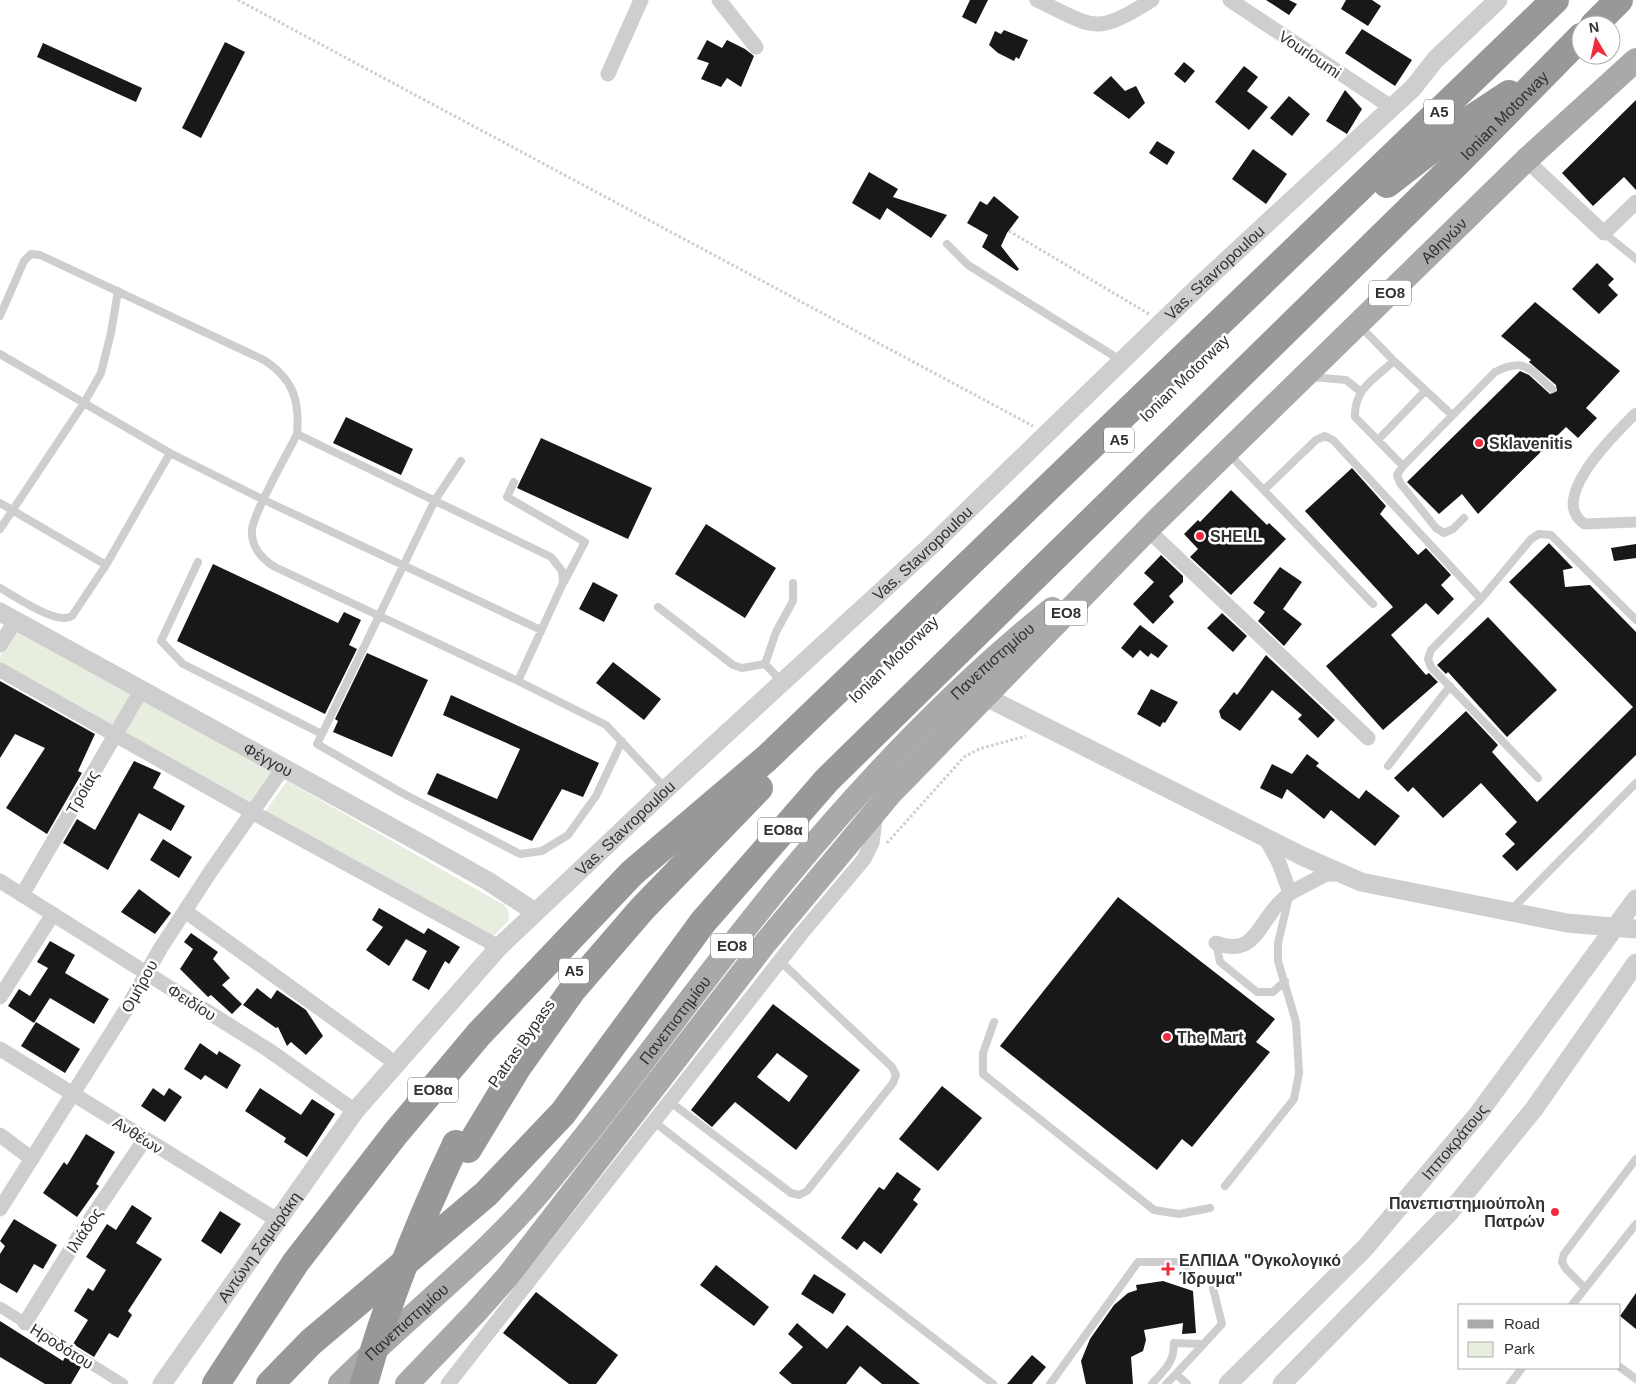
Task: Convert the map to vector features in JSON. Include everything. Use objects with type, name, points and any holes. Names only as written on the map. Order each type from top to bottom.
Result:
[{"type":"highway","name":"Ionian Motorway","points":[[767,758],[1555,0]]},
{"type":"highway","points":[[1604,15],[1619,0]]},
{"type":"highway","name":"Ionian Motorway","points":[[827,780],[1462,158],[1571,48]]},
{"type":"highway","name":"Ionian Motorway","points":[[702,847],[736,810],[1376,193],[1468,121],[1558,60]]},
{"type":"highway","name":"Patras Bypass","points":[[380,1384],[388,1349],[407,1293],[479,1103],[563,984],[659,875],[718,818],[767,758]]},
{"type":"highway","name":"ΕΟ8α","points":[[216,1384],[275,1292],[311,1242],[396,1134],[479,1034],[632,873],[767,758]]},
{"type":"highway","name":"ΕΟ8α","points":[[270,1384],[311,1342],[486,1194],[546,1133],[599,1065],[703,922],[827,780]]},
{"type":"highway","name":"Patras Bypass","points":[[364,1384],[394,1287],[434,1191],[462,1146],[573,989],[642,909],[702,847]]},
{"type":"main road","name":"Αθηνών","points":[[1148,530],[1526,160],[1629,67]]},
{"type":"main road","name":"Πανεπιστημίου","points":[[340,1384],[482,1251],[547,1184],[789,874],[877,774],[964,686],[1022,634],[1148,530]]},
{"type":"main road","name":"Πανεπιστημίου","points":[[407,1384],[508,1276],[766,942],[876,811],[1148,530]]},
{"type":"street","points":[[608,74],[641,0]]},
{"type":"street","points":[[719,0],[756,47]]},
{"type":"street","points":[[1037,0],[1086,22],[1100,26],[1122,19],[1152,0]]},
{"type":"street","name":"Vourloumi","points":[[1230,0],[1391,107]]},
{"type":"street","name":"Vas. Stavropoulou","points":[[355,1111],[499,947],[535,912],[934,543],[1162,322],[1412,88],[1435,60],[1498,0]]},
{"type":"street","points":[[1629,67],[1636,51]]},
{"type":"street","points":[[1526,160],[1604,233],[1636,202]]},
{"type":"street","points":[[1636,412],[1584,472],[1576,488],[1574,504],[1576,516],[1585,524],[1636,522]]},
{"type":"street","points":[[1148,530],[1368,738]]},
{"type":"street","points":[[0,645],[8,616]]},
{"type":"street","name":"Φέγγου","points":[[8,616],[488,881],[535,912]]},
{"type":"street","points":[[0,670],[252,812],[499,947]]},
{"type":"street","points":[[964,686],[1265,837],[1361,882],[1567,923],[1636,929]]},
{"type":"street","name":"Τροίας","points":[[22,895],[142,689]]},
{"type":"street","name":"Ομήρου","points":[[0,1209],[184,911],[283,768]]},
{"type":"street","points":[[448,1384],[653,1121],[781,962],[800,934],[869,851],[874,836],[876,811]]},
{"type":"street","points":[[1265,837],[1279,863],[1290,892]]},
{"type":"street","points":[[1216,943],[1226,947],[1238,947],[1252,940],[1272,911],[1290,892],[1326,874],[1341,874]]},
{"type":"street","name":"Φειδίου","points":[[0,881],[267,1049],[355,1111]]},
{"type":"street","name":"Ιπποκράτους","points":[[1228,1384],[1365,1248],[1478,1114],[1636,899]]},
{"type":"street","points":[[184,911],[386,1057]]},
{"type":"street","points":[[0,997],[53,914]]},
{"type":"street","points":[[1282,1384],[1450,1212],[1534,1109],[1636,963]]},
{"type":"street","name":"Ανθέων","points":[[0,1049],[277,1220]]},
{"type":"street","name":"Αντώνη Σαμαράκη","points":[[162,1384],[355,1111]]},
{"type":"street","points":[[0,1136],[32,1159]]},
{"type":"street","name":"Ιλιάδος","points":[[25,1323],[81,1233],[145,1139]]},
{"type":"street","name":"Ηροδότου","points":[[0,1307],[123,1384]]},
{"type":"lane","points":[[1604,233],[1636,259]]},
{"type":"lane","points":[[947,244],[960,259],[973,268],[1122,361]]},
{"type":"lane","points":[[0,316],[24,260],[31,254],[40,254],[264,360],[278,369],[287,379],[294,394],[299,416],[297,434],[252,528],[255,547],[262,558],[276,567],[378,616],[518,680],[606,725],[666,789]]},
{"type":"lane","points":[[0,529],[84,403],[101,373],[112,333],[118,291]]},
{"type":"lane","points":[[1358,324],[1394,361],[1452,415]]},
{"type":"lane","points":[[0,354],[170,452],[264,500],[541,630]]},
{"type":"lane","points":[[1394,361],[1360,391],[1355,404],[1355,417],[1403,466]]},
{"type":"lane","points":[[1464,518],[1453,529],[1444,533],[1436,528],[1400,483],[1397,475],[1403,466],[1495,372],[1511,364],[1527,367],[1552,389]]},
{"type":"lane","points":[[1304,376],[1346,380],[1360,391]]},
{"type":"lane","points":[[1378,440],[1426,391]]},
{"type":"lane","points":[[297,434],[551,557],[562,571],[563,583]]},
{"type":"lane","points":[[1264,490],[1316,440],[1325,436],[1333,440],[1481,599]]},
{"type":"lane","points":[[0,588],[55,618],[68,619],[76,612],[106,565],[170,452]]},
{"type":"lane","points":[[1227,452],[1373,604]]},
{"type":"lane","points":[[461,461],[435,500],[317,744],[404,794],[520,854],[542,851],[568,835],[596,796],[622,741]]},
{"type":"lane","points":[[514,482],[507,497],[586,542],[563,583],[518,680]]},
{"type":"lane","points":[[0,503],[106,565]]},
{"type":"lane","points":[[1538,778],[1431,666],[1428,658],[1431,650],[1481,599],[1531,539],[1539,534],[1551,535],[1636,620]]},
{"type":"lane","points":[[198,562],[161,641],[183,664],[322,734]]},
{"type":"lane","points":[[765,664],[776,632],[793,601],[793,583]]},
{"type":"lane","points":[[658,607],[733,665],[742,668],[765,664]]},
{"type":"lane","points":[[765,664],[783,682]]},
{"type":"lane","points":[[1388,766],[1450,686]]},
{"type":"lane","points":[[1509,912],[1636,783]]},
{"type":"lane","points":[[1225,1186],[1294,1099],[1299,1073],[1296,1022],[1278,961],[1278,943],[1290,892]]},
{"type":"lane","points":[[1216,943],[1220,962],[1258,992],[1273,992],[1285,981]]},
{"type":"lane","points":[[669,1101],[790,1193],[799,1195],[807,1191],[893,1083],[896,1075],[892,1067],[781,962]]},
{"type":"lane","points":[[994,1022],[983,1052],[983,1074],[1154,1210],[1179,1214],[1210,1208]]},
{"type":"lane","points":[[653,1121],[993,1384]]},
{"type":"lane","points":[[1586,1288],[1566,1270],[1562,1262],[1564,1254],[1636,1159]]},
{"type":"lane","points":[[1573,1304],[1636,1224]]},
{"type":"lane","points":[[1050,1384],[1138,1262],[1185,1262],[1190,1278]]},
{"type":"lane","points":[[1166,1384],[1222,1324],[1213,1288]]},
{"type":"lane","points":[[1152,1384],[1171,1362],[1174,1355],[1174,1343],[1203,1344]]},
{"type":"lane","points":[[1621,1367],[1636,1380]]},
{"type":"lane","points":[[1510,1384],[1521,1369]]},
{"type":"lane","points":[[1176,1374],[1187,1384]]},
{"type":"path","points":[[238,0],[1047,433]]},
{"type":"path","points":[[1009,231],[1162,322]]},
{"type":"path","points":[[882,847],[964,758],[979,749],[1031,734]]},
{"type":"green space","points":[[17,630],[132,692],[113,727],[0,665],[0,656]]},
{"type":"green space","points":[[144,699],[271,772],[248,804],[125,732]]},
{"type":"green space","points":[[287,781],[504,905],[508,910],[509,920],[492,938],[265,812]]},
{"type":"building","points":[[970,0],[988,0],[976,24],[962,17]]},
{"type":"building","points":[[1266,0],[1289,0],[1297,4],[1289,15]]},
{"type":"building","points":[[1346,0],[1372,0],[1381,6],[1368,26],[1341,9]]},
{"type":"building","points":[[1362,29],[1412,60],[1395,86],[1345,53]]},
{"type":"building","points":[[1004,30],[1028,40],[1019,59],[1016,57],[1014,61],[998,53],[989,45],[995,31],[1001,34]]},
{"type":"building","points":[[707,40],[722,48],[727,40],[754,56],[741,87],[727,78],[721,87],[701,79],[709,63],[697,59]]},
{"type":"building","points":[[225,42],[245,52],[201,138],[182,128]]},
{"type":"building","points":[[43,43],[142,88],[136,102],[37,57]]},
{"type":"building","points":[[1184,62],[1195,71],[1185,83],[1174,74]]},
{"type":"building","points":[[1244,66],[1258,77],[1247,91],[1268,107],[1249,130],[1215,102]]},
{"type":"building","points":[[1111,76],[1125,91],[1136,86],[1145,103],[1129,119],[1093,93]]},
{"type":"building","points":[[1345,90],[1362,109],[1347,134],[1326,121]]},
{"type":"building","points":[[1289,96],[1310,114],[1292,136],[1270,118]]},
{"type":"building","points":[[1636,100],[1636,190],[1624,177],[1593,206],[1562,173]]},
{"type":"building","points":[[1157,141],[1175,152],[1167,165],[1149,153]]},
{"type":"building","points":[[1253,149],[1287,174],[1266,204],[1232,179]]},
{"type":"building","points":[[869,172],[898,189],[893,197],[947,215],[931,238],[887,208],[880,220],[852,203]]},
{"type":"building","points":[[994,196],[1019,217],[1007,233],[1001,246],[1019,269],[1017,271],[982,247],[988,235],[967,223],[980,201],[987,205]]},
{"type":"building","points":[[1597,263],[1614,279],[1608,285],[1618,295],[1599,314],[1572,289]]},
{"type":"building","points":[[1535,302],[1620,371],[1586,408],[1597,418],[1578,438],[1566,427],[1478,514],[1462,494],[1439,514],[1407,482],[1520,371],[1529,375],[1550,394],[1557,391],[1556,385],[1529,362],[1531,360],[1501,336]]},
{"type":"building","points":[[346,417],[413,449],[401,475],[333,443]]},
{"type":"building","points":[[541,438],[652,488],[628,539],[517,488]]},
{"type":"building","points":[[1352,468],[1386,506],[1380,514],[1418,555],[1426,548],[1451,575],[1441,585],[1454,599],[1438,615],[1426,603],[1391,635],[1426,675],[1429,673],[1438,682],[1383,730],[1326,666],[1393,607],[1305,511]]},
{"type":"building","points":[[1231,490],[1267,525],[1269,523],[1286,539],[1231,595],[1190,557],[1198,549],[1184,534],[1198,520],[1200,522]]},
{"type":"building","points":[[706,524],[776,568],[745,618],[675,574]]},
{"type":"building","points":[[1549,543],[1573,568],[1563,570],[1565,587],[1590,585],[1636,632],[1636,755],[1517,871],[1502,856],[1515,844],[1505,834],[1517,822],[1481,783],[1443,818],[1413,787],[1408,792],[1394,778],[1466,711],[1498,745],[1492,752],[1537,802],[1633,707],[1509,582]]},
{"type":"building","points":[[1636,544],[1636,558],[1614,561],[1611,548]]},
{"type":"building","points":[[1161,555],[1183,576],[1183,582],[1169,596],[1174,602],[1153,624],[1133,604],[1154,582],[1144,573]]},
{"type":"building","points":[[213,564],[338,623],[344,612],[361,620],[349,645],[357,649],[325,714],[177,641]]},
{"type":"building","points":[[1280,567],[1302,582],[1283,609],[1302,624],[1284,646],[1258,621],[1265,612],[1253,603]]},
{"type":"building","points":[[593,582],[618,595],[604,622],[579,609]]},
{"type":"building","points":[[1222,613],[1247,636],[1233,652],[1207,628]]},
{"type":"building","points":[[1488,617],[1557,690],[1507,737],[1448,672],[1446,674],[1437,665]]},
{"type":"building","points":[[1140,625],[1168,646],[1158,658],[1151,653],[1148,657],[1140,650],[1133,658],[1121,648]]},
{"type":"building","points":[[367,653],[428,680],[392,757],[333,732],[338,721],[335,719]]},
{"type":"building","points":[[1266,655],[1335,720],[1318,738],[1298,719],[1302,715],[1272,690],[1240,731],[1221,718],[1219,711],[1234,692],[1237,695]]},
{"type":"building","points":[[613,662],[661,699],[644,720],[596,683]]},
{"type":"building","points":[[0,681],[95,734],[78,771],[82,773],[47,834],[6,808],[45,748],[15,734],[0,758]]},
{"type":"building","points":[[1151,689],[1178,702],[1165,723],[1163,722],[1160,727],[1137,714]]},
{"type":"building","points":[[451,695],[599,763],[583,797],[562,789],[532,841],[427,794],[437,773],[497,799],[520,749],[443,715]]},
{"type":"building","points":[[1307,754],[1319,763],[1316,766],[1359,799],[1366,790],[1400,816],[1375,846],[1331,810],[1324,819],[1287,789],[1282,799],[1260,788],[1272,764],[1292,774]]},
{"type":"building","points":[[134,761],[161,773],[153,788],[185,806],[171,831],[139,813],[108,870],[63,843],[77,819],[95,830]]},
{"type":"building","points":[[163,839],[192,857],[179,878],[150,860]]},
{"type":"building","points":[[139,889],[171,913],[155,934],[121,912]]},
{"type":"building","points":[[1118,897],[1275,1019],[1256,1042],[1270,1052],[1192,1147],[1182,1139],[1157,1170],[1000,1046]]},
{"type":"building","points":[[379,908],[424,934],[428,928],[460,947],[449,964],[445,961],[429,990],[412,980],[427,951],[406,939],[389,966],[366,950],[383,927],[372,920]]},
{"type":"building","points":[[191,933],[218,952],[213,959],[230,978],[222,985],[242,1004],[232,1014],[211,995],[208,997],[180,969],[193,949],[184,942]]},
{"type":"building","points":[[50,941],[75,955],[65,973],[109,999],[94,1024],[50,998],[34,1023],[8,1006],[19,989],[30,996],[48,968],[37,962]]},
{"type":"building","points":[[257,988],[271,999],[277,990],[306,1010],[323,1036],[306,1055],[291,1042],[287,1046],[278,1027],[276,1028],[243,1005]]},
{"type":"building","points":[[773,1004],[860,1070],[796,1150],[735,1102],[712,1127],[691,1110]],"holes":[[[777,1053],[808,1076],[789,1102],[757,1077]]]},
{"type":"building","points":[[36,1022],[80,1049],[65,1073],[21,1046]]},
{"type":"building","points":[[200,1043],[217,1055],[219,1051],[241,1065],[227,1089],[205,1075],[201,1080],[184,1069]]},
{"type":"building","points":[[942,1086],[982,1118],[938,1171],[899,1139]]},
{"type":"building","points":[[153,1088],[164,1096],[169,1088],[182,1097],[165,1122],[141,1106]]},
{"type":"building","points":[[260,1088],[301,1115],[312,1099],[335,1114],[307,1157],[284,1142],[286,1138],[245,1111]]},
{"type":"building","points":[[86,1134],[115,1152],[96,1184],[99,1186],[77,1217],[43,1193],[64,1162],[67,1165]]},
{"type":"building","points":[[897,1172],[921,1189],[913,1200],[918,1204],[881,1254],[864,1241],[857,1250],[841,1238],[879,1187],[884,1190]]},
{"type":"building","points":[[132,1205],[152,1218],[136,1243],[162,1259],[128,1311],[132,1315],[118,1338],[109,1333],[94,1357],[73,1344],[88,1320],[74,1311],[88,1288],[93,1291],[106,1270],[86,1257],[107,1224],[116,1230]]},
{"type":"building","points":[[220,1211],[241,1224],[221,1254],[201,1241]]},
{"type":"building","points":[[14,1219],[57,1245],[43,1269],[34,1264],[17,1293],[0,1283],[0,1254],[5,1246],[0,1241]]},
{"type":"building","points":[[716,1265],[769,1307],[754,1326],[700,1285]]},
{"type":"building","points":[[814,1274],[846,1294],[833,1314],[801,1294]]},
{"type":"building","points":[[1163,1281],[1193,1291],[1196,1333],[1182,1334],[1183,1323],[1144,1330],[1146,1340],[1143,1351],[1131,1357],[1133,1384],[1086,1384],[1081,1361],[1090,1339],[1114,1305],[1128,1293],[1137,1290],[1136,1285]]},
{"type":"building","points":[[536,1292],[618,1355],[596,1384],[569,1384],[503,1333]]},
{"type":"building","points":[[1636,1293],[1636,1329],[1621,1317]]},
{"type":"building","points":[[0,1321],[63,1361],[65,1357],[81,1367],[71,1384],[45,1384],[0,1357]]},
{"type":"building","points":[[797,1323],[827,1349],[847,1325],[920,1384],[882,1384],[860,1366],[846,1384],[792,1384],[779,1373],[803,1347],[788,1334]]},
{"type":"building","points":[[1032,1355],[1046,1367],[1032,1384],[1007,1384]]},
{"type":"place","name":"Sklavenitis","points":[[1479,443]]},
{"type":"place","name":"SHELL","points":[[1200,536]]},
{"type":"place","name":"The Mart","points":[[1167,1037]]},
{"type":"place","name":"Πανεπιστημιούπολη Πατρών","points":[[1555,1212]]},
{"type":"place","name":"ΕΛΠΙΔΑ \"Ογκολογικό Ίδρυμα\"","points":[[1168,1269]]}]
